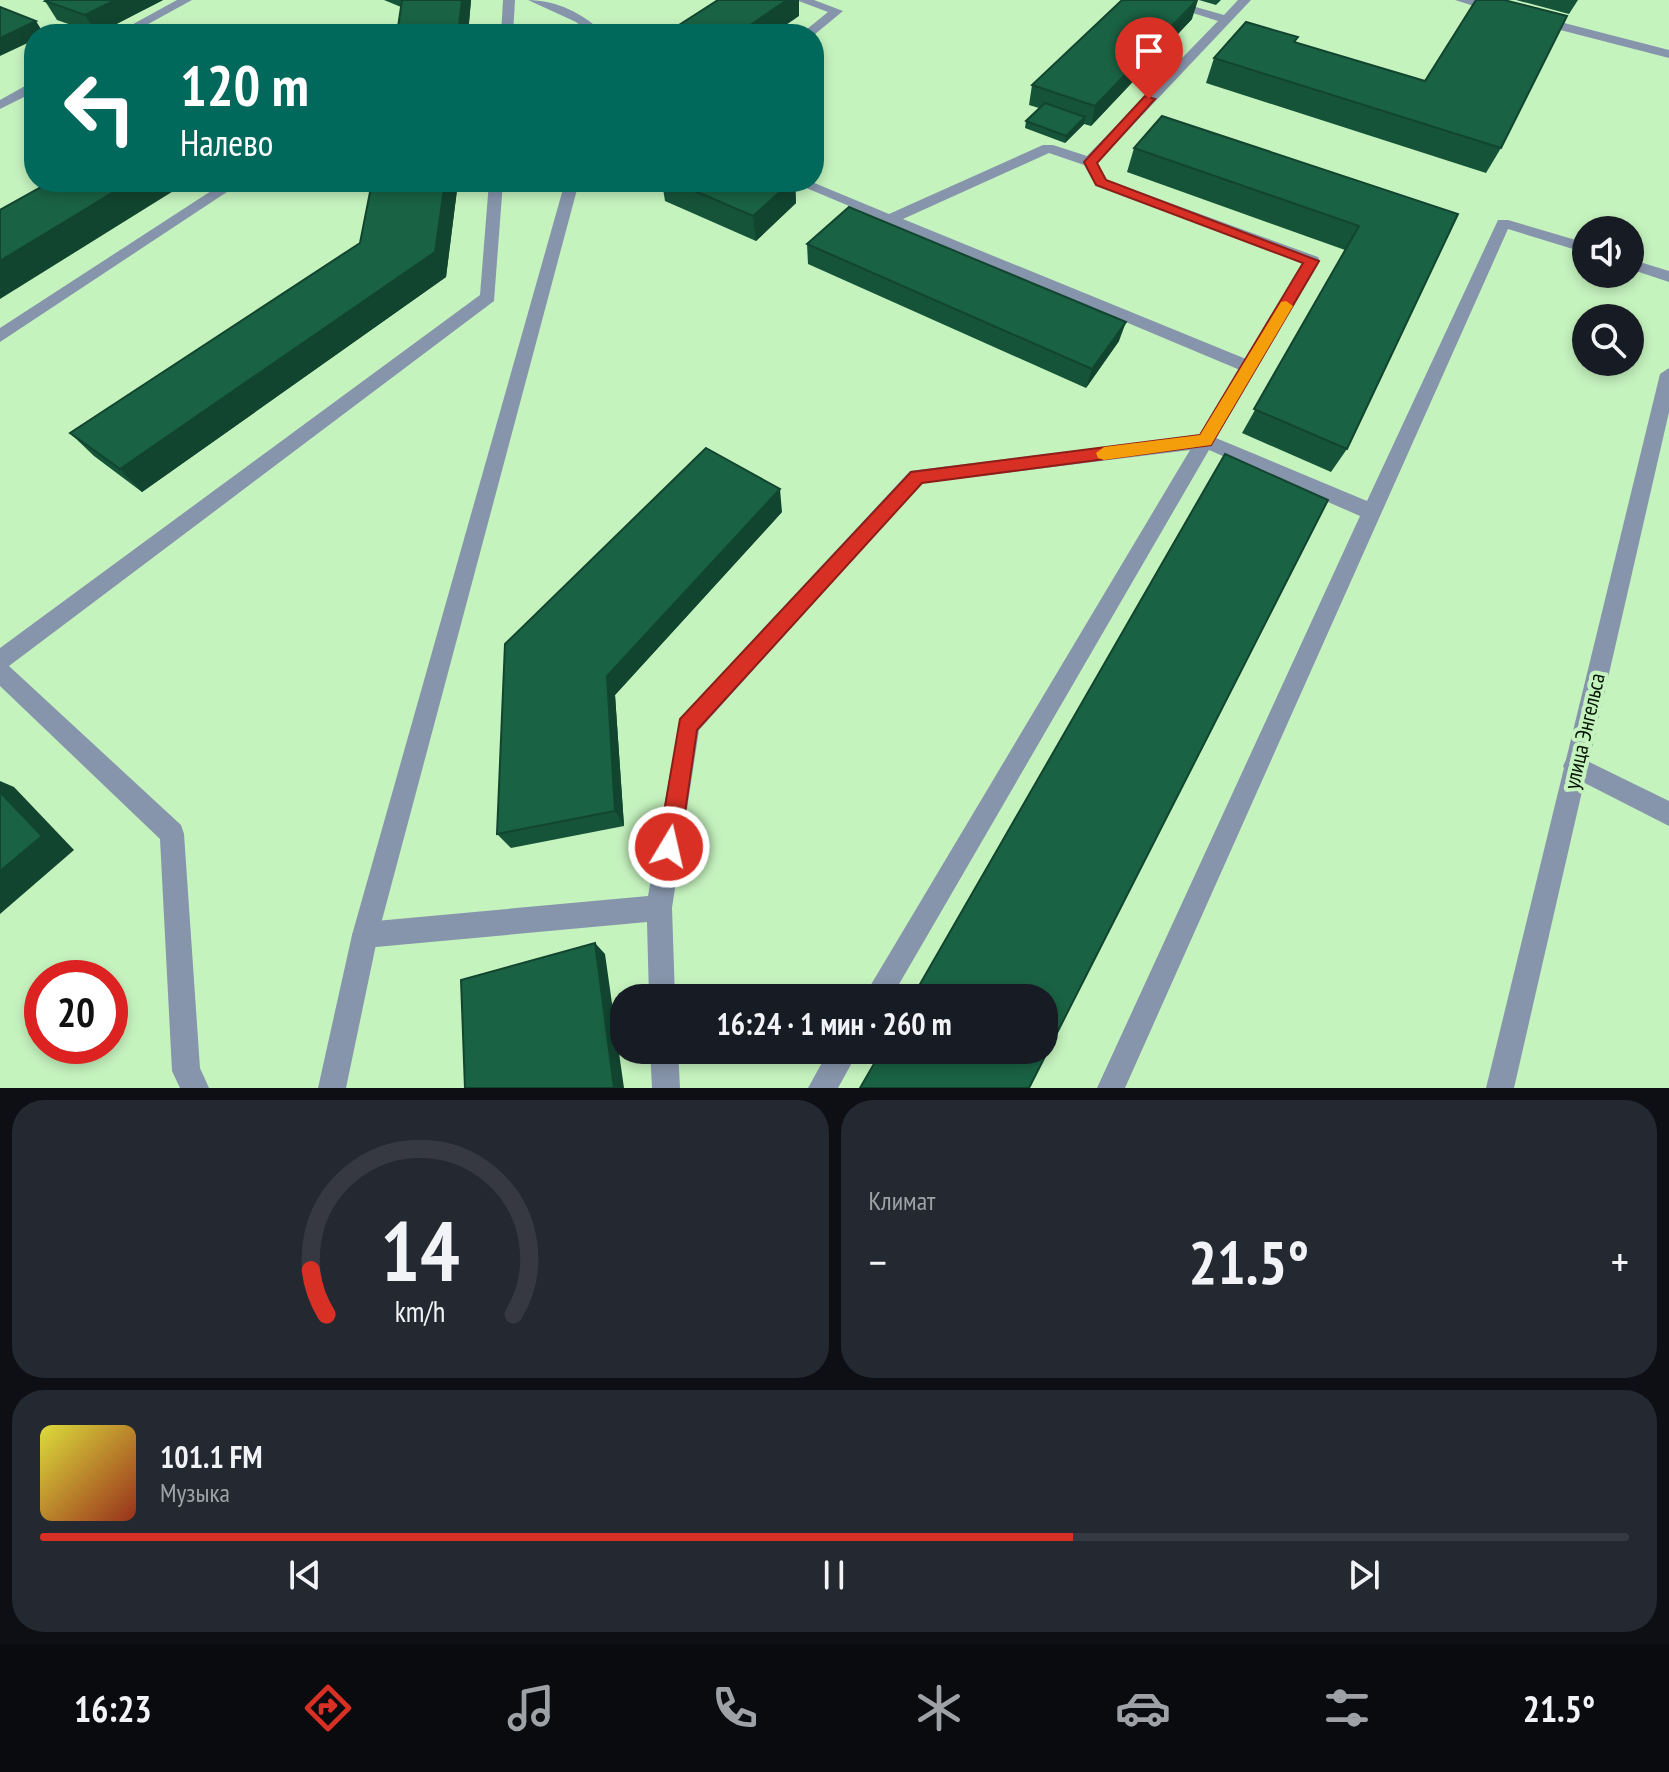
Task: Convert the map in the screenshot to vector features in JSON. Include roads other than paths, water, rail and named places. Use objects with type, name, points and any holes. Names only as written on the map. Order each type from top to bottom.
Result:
[{"type":"street","points":[[140,24],[186,0]]},
{"type":"street","points":[[508,24],[509,0]]},
{"type":"street","points":[[536,0],[586,24]]},
{"type":"street","points":[[802,0],[837,11],[820,24]]},
{"type":"street","points":[[1158,0],[1226,20]]},
{"type":"street","points":[[1090,162],[1245,0]]},
{"type":"street","points":[[1461,0],[1506,12]]},
{"type":"street","points":[[1521,16],[1669,54]]},
{"type":"street","points":[[0,105],[24,93]]},
{"type":"street","points":[[884,984],[1312,261],[1101,183],[1090,162],[1048,148],[890,219]]},
{"type":"street","points":[[0,336],[220,192]]},
{"type":"street","points":[[0,660],[488,297],[495,192]]},
{"type":"street","points":[[332,1088],[365,935],[569,192]]},
{"type":"street","points":[[824,192],[1250,367]]},
{"type":"street","points":[[1111,1088],[1503,223],[1572,244]]},
{"type":"street","points":[[1644,269],[1669,277]]},
{"type":"street","name":"улица Энгельса","points":[[1500,1088],[1575,766],[1664,417],[1669,374]]},
{"type":"street","points":[[662,984],[659,908],[688,725],[917,476],[1205,441],[1372,512]]},
{"type":"street","points":[[0,672],[172,834],[186,1071],[195,1088]]},
{"type":"street","points":[[1575,766],[1669,814]]},
{"type":"street","points":[[365,935],[659,908]]},
{"type":"street","points":[[665,1064],[666,1088]]},
{"type":"street","points":[[822,1088],[837,1064]]}]
